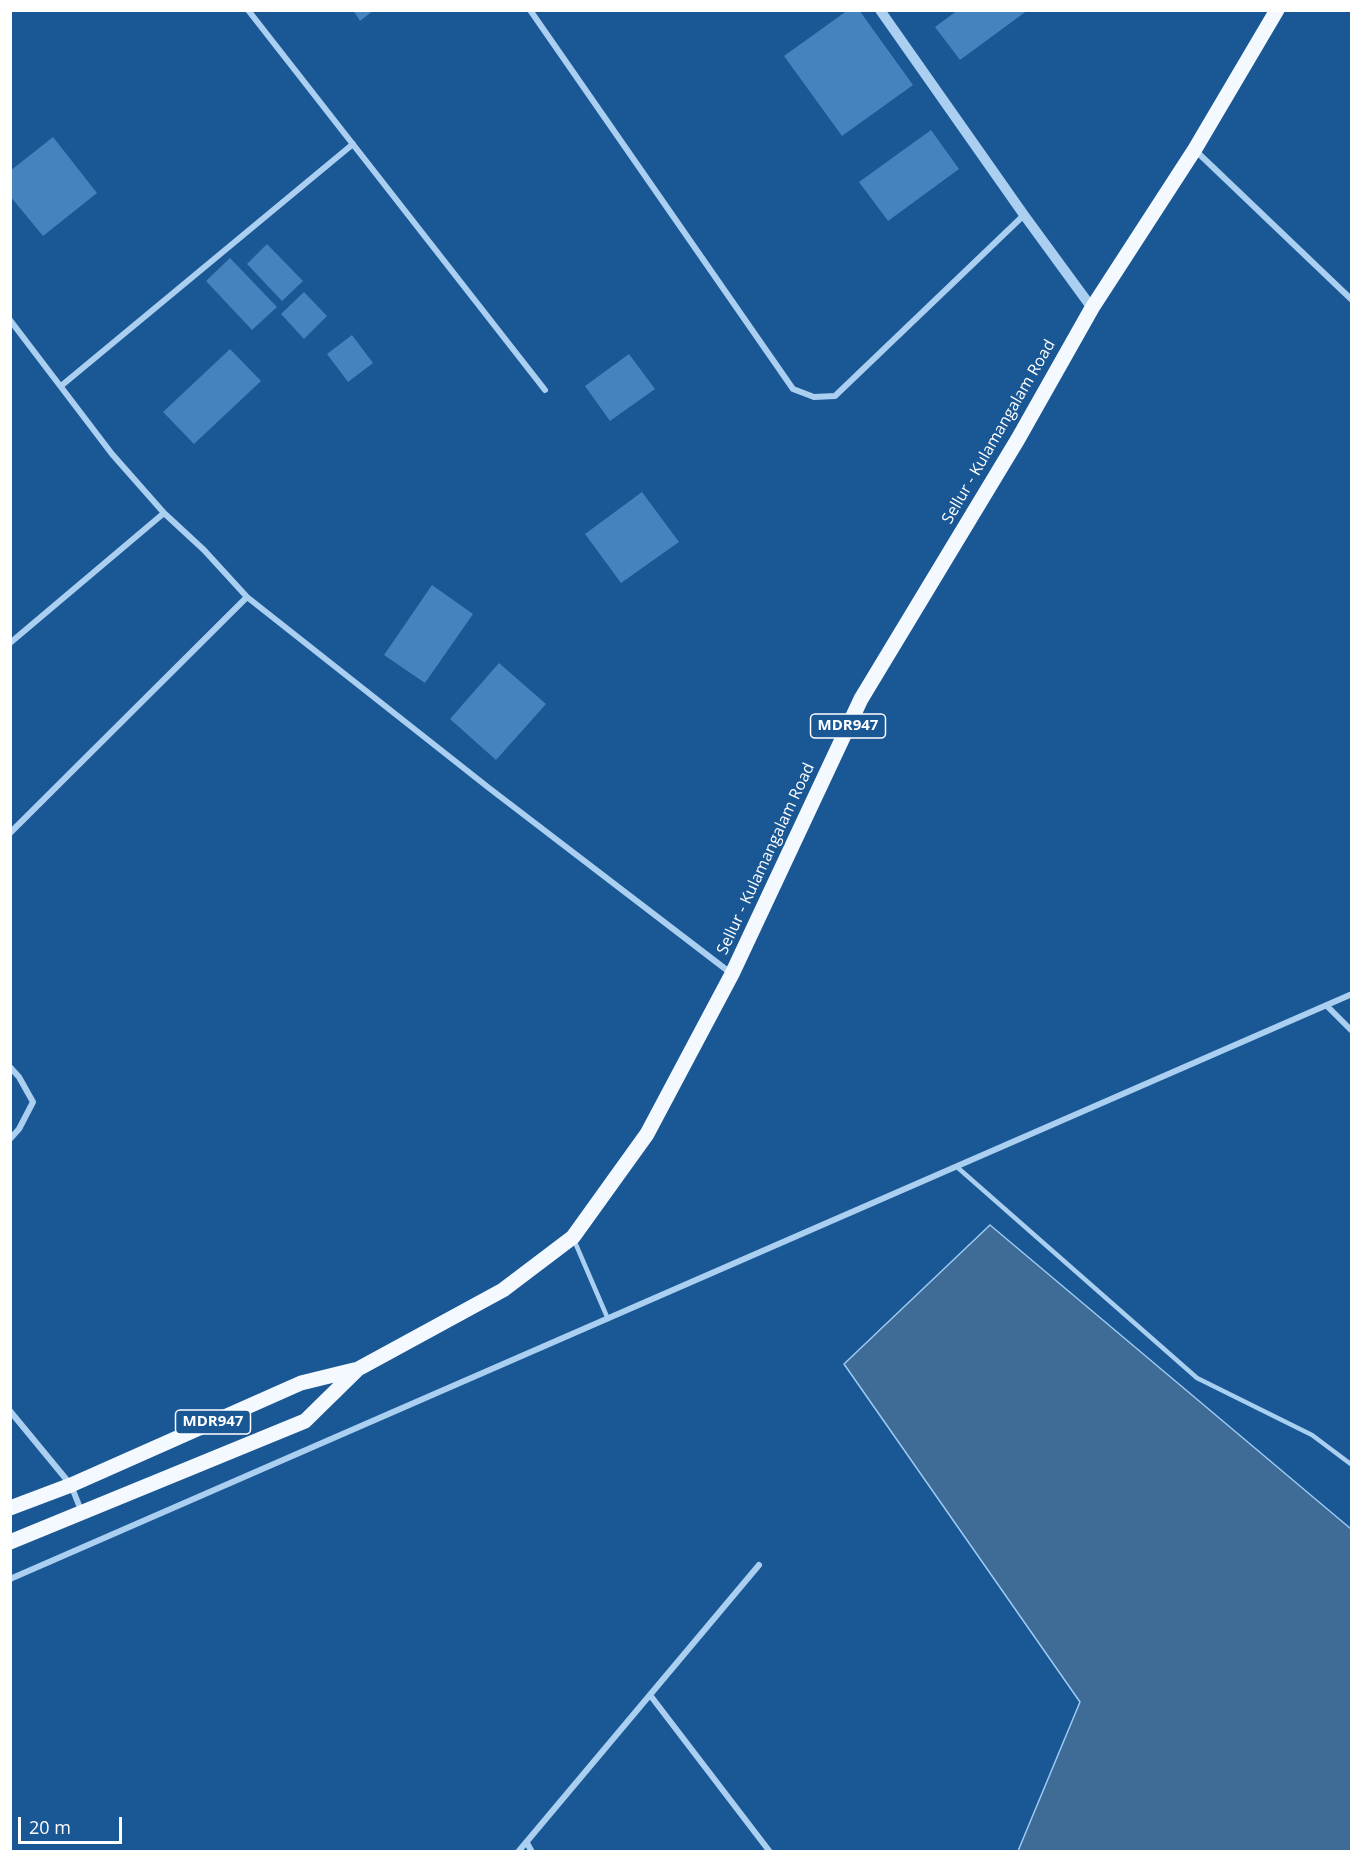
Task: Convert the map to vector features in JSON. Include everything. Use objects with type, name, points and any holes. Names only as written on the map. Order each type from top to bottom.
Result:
[{"type":"main road","name":"Sellur - Kulamangalam Road","points":[[10,1508],[71,1485],[301,1383],[358,1369],[503,1290],[573,1237],[647,1134],[732,974],[861,699],[1018,439],[1092,308],[1195,149],[1277,10]]},
{"type":"main road","points":[[10,1542],[305,1421],[358,1369]]},
{"type":"street","points":[[248,10],[546,390]]},
{"type":"street","points":[[530,10],[793,388],[814,397],[835,396],[1024,215]]},
{"type":"street","points":[[880,10],[1092,308]]},
{"type":"street","points":[[61,386],[353,144]]},
{"type":"street","points":[[1195,149],[1352,300]]},
{"type":"street","points":[[10,320],[112,454],[164,513],[204,550],[248,597],[489,788],[732,974]]},
{"type":"street","points":[[10,643],[164,513]]},
{"type":"street","points":[[10,833],[248,597]]},
{"type":"street","points":[[10,1579],[1352,994]]},
{"type":"street","points":[[1327,1006],[1352,1031]]},
{"type":"street","points":[[10,1067],[19,1077],[33,1102],[19,1129],[10,1139]]},
{"type":"street","points":[[10,1412],[71,1485],[82,1513]]},
{"type":"street","points":[[518,1851],[759,1565]]},
{"type":"street","points":[[650,1695],[770,1851]]},
{"type":"street","points":[[527,1842],[532,1851]]},
{"type":"lane","points":[[957,1167],[1197,1378],[1312,1436],[1352,1465]]},
{"type":"lane","points":[[573,1237],[608,1319]]},
{"type":"water","points":[[990,1225],[1351,1529],[1351,1851],[1018,1851],[1080,1702],[844,1364]]},
{"type":"building","points":[[353,10],[374,10],[360,21]]},
{"type":"building","points":[[848,10],[859,10],[913,85],[842,136],[784,56]]},
{"type":"building","points":[[958,10],[1028,10],[960,60],[935,27]]},
{"type":"building","points":[[931,130],[959,169],[888,221],[859,182]]},
{"type":"building","points":[[53,137],[97,193],[43,236],[10,196],[10,171]]},
{"type":"building","points":[[267,244],[303,281],[282,301],[247,264]]},
{"type":"building","points":[[230,258],[277,307],[252,330],[206,281]]},
{"type":"building","points":[[304,292],[327,316],[304,339],[281,314]]},
{"type":"building","points":[[352,335],[373,363],[348,382],[327,354]]},
{"type":"building","points":[[230,349],[261,381],[194,444],[163,412]]},
{"type":"building","points":[[629,354],[655,389],[610,421],[585,386]]},
{"type":"building","points":[[642,492],[679,542],[621,583],[585,534]]},
{"type":"building","points":[[432,585],[473,614],[425,683],[384,655]]},
{"type":"building","points":[[499,663],[546,704],[496,760],[450,719]]}]
